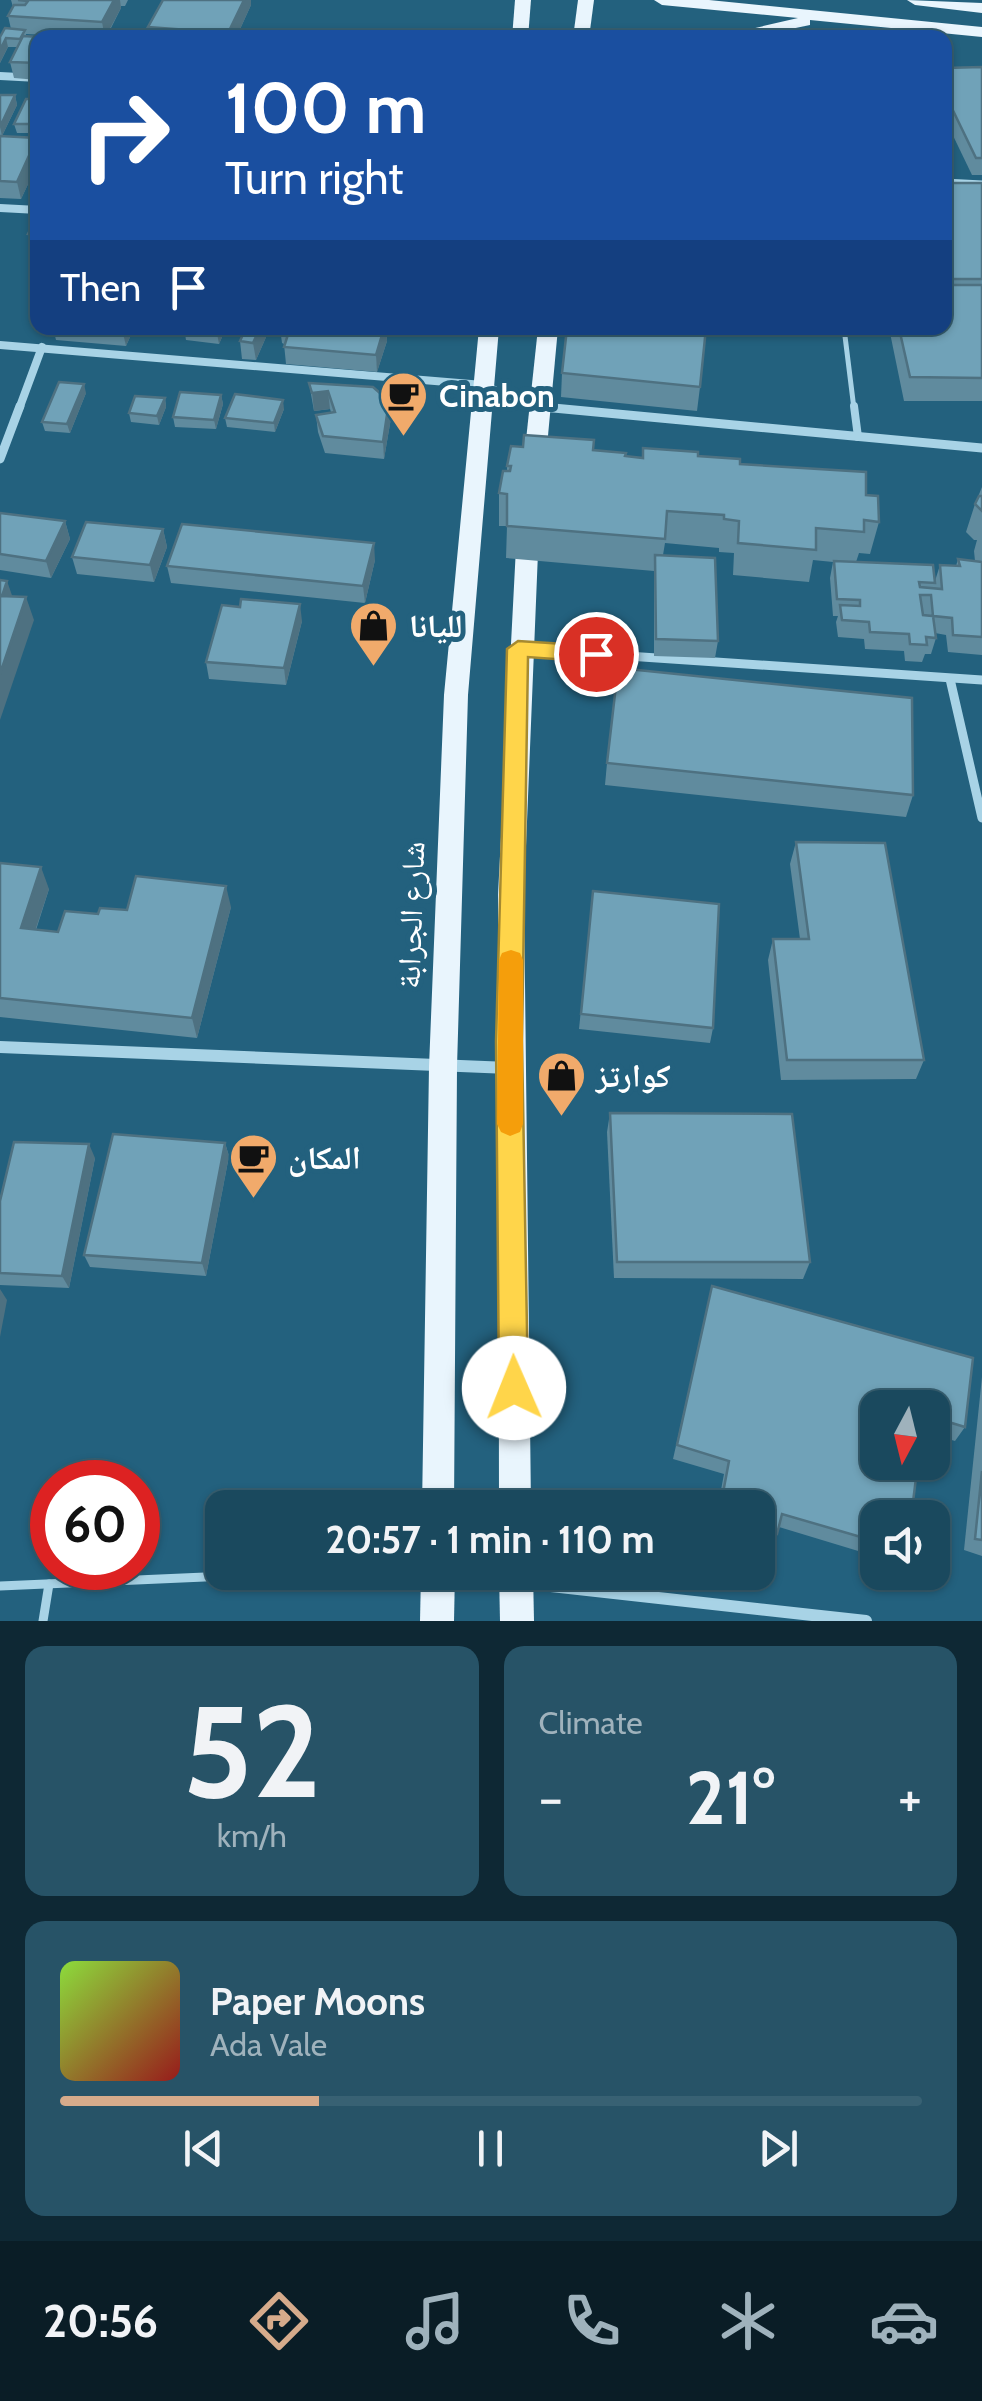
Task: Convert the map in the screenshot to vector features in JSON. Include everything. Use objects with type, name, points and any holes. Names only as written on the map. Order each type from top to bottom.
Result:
[{"type":"main road","points":[[520,30],[522,0]]},
{"type":"main road","points":[[583,30],[586,0]]},
{"type":"main road","points":[[662,0],[982,32]]},
{"type":"main road","points":[[915,0],[980,7]]},
{"type":"main road","points":[[760,30],[854,18]]},
{"type":"main road","name":"شارع الجرابة","points":[[438,1490],[443,1068],[456,695],[488,335]]},
{"type":"main road","points":[[515,1490],[510,1068],[518,649],[547,335]]},
{"type":"main road","points":[[437,1621],[438,1590]]},
{"type":"main road","points":[[517,1590],[518,1621]]},
{"type":"street","points":[[0,76],[30,78]]},
{"type":"street","points":[[0,208],[30,210]]},
{"type":"street","points":[[0,344],[484,385],[539,408],[982,448]]},
{"type":"street","points":[[0,460],[42,347]]},
{"type":"street","points":[[518,649],[982,680]]},
{"type":"street","points":[[950,679],[982,818]]},
{"type":"street","points":[[0,1047],[510,1068]]},
{"type":"street","points":[[619,1590],[866,1621]]},
{"type":"lane","points":[[952,181],[982,183]]},
{"type":"lane","points":[[845,335],[858,437]]},
{"type":"lane","points":[[160,1579],[205,1577]]},
{"type":"lane","points":[[0,1586],[30,1585]]},
{"type":"lane","points":[[43,1621],[49,1590]]},
{"type":"building","points":[[18,0],[114,0],[102,22],[8,16],[14,5],[25,5],[28,1]]},
{"type":"building","points":[[163,0],[244,0],[229,30],[148,27]]},
{"type":"building","points":[[5,28],[25,30],[20,39],[6,38],[0,50],[0,37]]},
{"type":"building","points":[[23,36],[30,36],[30,63],[10,62]]},
{"type":"building","points":[[982,67],[982,158],[976,158],[952,108],[952,68]]},
{"type":"building","points":[[0,95],[15,95],[0,127]]},
{"type":"building","points":[[26,99],[30,99],[30,124],[14,124]]},
{"type":"building","points":[[0,136],[30,138],[30,153],[17,182],[0,181]]},
{"type":"building","points":[[952,183],[982,183],[982,279],[952,279]]},
{"type":"building","points":[[952,285],[982,285],[982,378],[910,377],[901,335],[952,335]]},
{"type":"building","points":[[243,335],[257,335],[253,343],[240,341]]},
{"type":"building","points":[[288,335],[382,335],[376,355],[284,347]]},
{"type":"building","points":[[566,335],[705,335],[700,387],[562,373]]},
{"type":"building","points":[[59,382],[84,384],[67,424],[42,422]]},
{"type":"building","points":[[309,383],[373,387],[389,401],[383,442],[323,436],[316,415],[335,412],[328,391],[312,393]]},
{"type":"building","points":[[180,392],[221,395],[214,420],[173,417]]},
{"type":"building","points":[[235,394],[283,400],[274,423],[225,418]]},
{"type":"building","points":[[135,396],[165,398],[157,416],[129,413]]},
{"type":"building","points":[[524,435],[594,440],[593,450],[643,458],[643,448],[698,452],[698,456],[740,459],[740,464],[866,472],[866,495],[878,496],[879,522],[864,520],[864,532],[816,528],[816,550],[738,543],[739,521],[724,519],[724,515],[667,511],[665,539],[507,526],[507,494],[499,493],[503,471],[510,471],[511,466],[507,466],[511,446],[523,447]]},
{"type":"building","points":[[982,496],[982,511],[975,504]]},
{"type":"building","points":[[0,513],[65,521],[46,561],[0,554]]},
{"type":"building","points":[[86,522],[163,529],[150,565],[72,557]]},
{"type":"building","points":[[182,524],[374,543],[363,586],[167,566]]},
{"type":"building","points":[[655,555],[715,558],[718,641],[656,639]]},
{"type":"building","points":[[958,559],[982,562],[982,637],[953,635],[952,618],[933,616],[936,638],[926,637],[927,645],[910,644],[909,634],[870,632],[869,622],[842,620],[840,605],[860,606],[860,600],[837,599],[834,561],[933,565],[935,583],[919,582],[920,587],[942,589],[940,565],[960,566]],"holes":[[[920,595],[931,595],[933,616],[923,615]]]},
{"type":"building","points":[[0,580],[7,581],[2,596],[26,597],[0,674]]},
{"type":"building","points":[[241,599],[300,604],[284,668],[206,662],[222,605],[240,607]]},
{"type":"building","points":[[618,668],[912,698],[913,795],[607,763]]},
{"type":"building","points":[[796,842],[885,843],[924,1060],[787,1060],[773,939],[809,939]]},
{"type":"building","points":[[0,863],[41,867],[21,928],[58,932],[65,911],[98,914],[100,908],[127,910],[136,876],[226,886],[192,1018],[0,998]]},
{"type":"building","points":[[593,891],[719,904],[713,1028],[581,1014]]},
{"type":"building","points":[[610,1113],[792,1114],[810,1262],[617,1262]]},
{"type":"building","points":[[113,1134],[225,1143],[202,1263],[84,1255]]},
{"type":"building","points":[[14,1142],[89,1144],[62,1276],[0,1273],[0,1201]]},
{"type":"building","points":[[712,1286],[973,1358],[965,1427],[950,1422],[950,1390],[860,1390],[860,1480],[916,1480],[913,1500],[860,1500],[860,1537],[782,1514],[775,1533],[775,1490],[724,1490],[729,1461],[677,1445]]},
{"type":"building","points":[[982,1471],[982,1540],[975,1539]]},
{"type":"slow traffic","points":[[510,1124],[511,960]]},
{"type":"place","name":"Cinabon","points":[[404,438]]},
{"type":"place","name":"لليانا","points":[[374,668]]},
{"type":"place","name":"كوارتز","points":[[561,1118]]},
{"type":"place","name":"المكان","points":[[253,1200]]},
{"type":"route","points":[[514,1388],[509,1041],[518,649],[596,654]]}]
